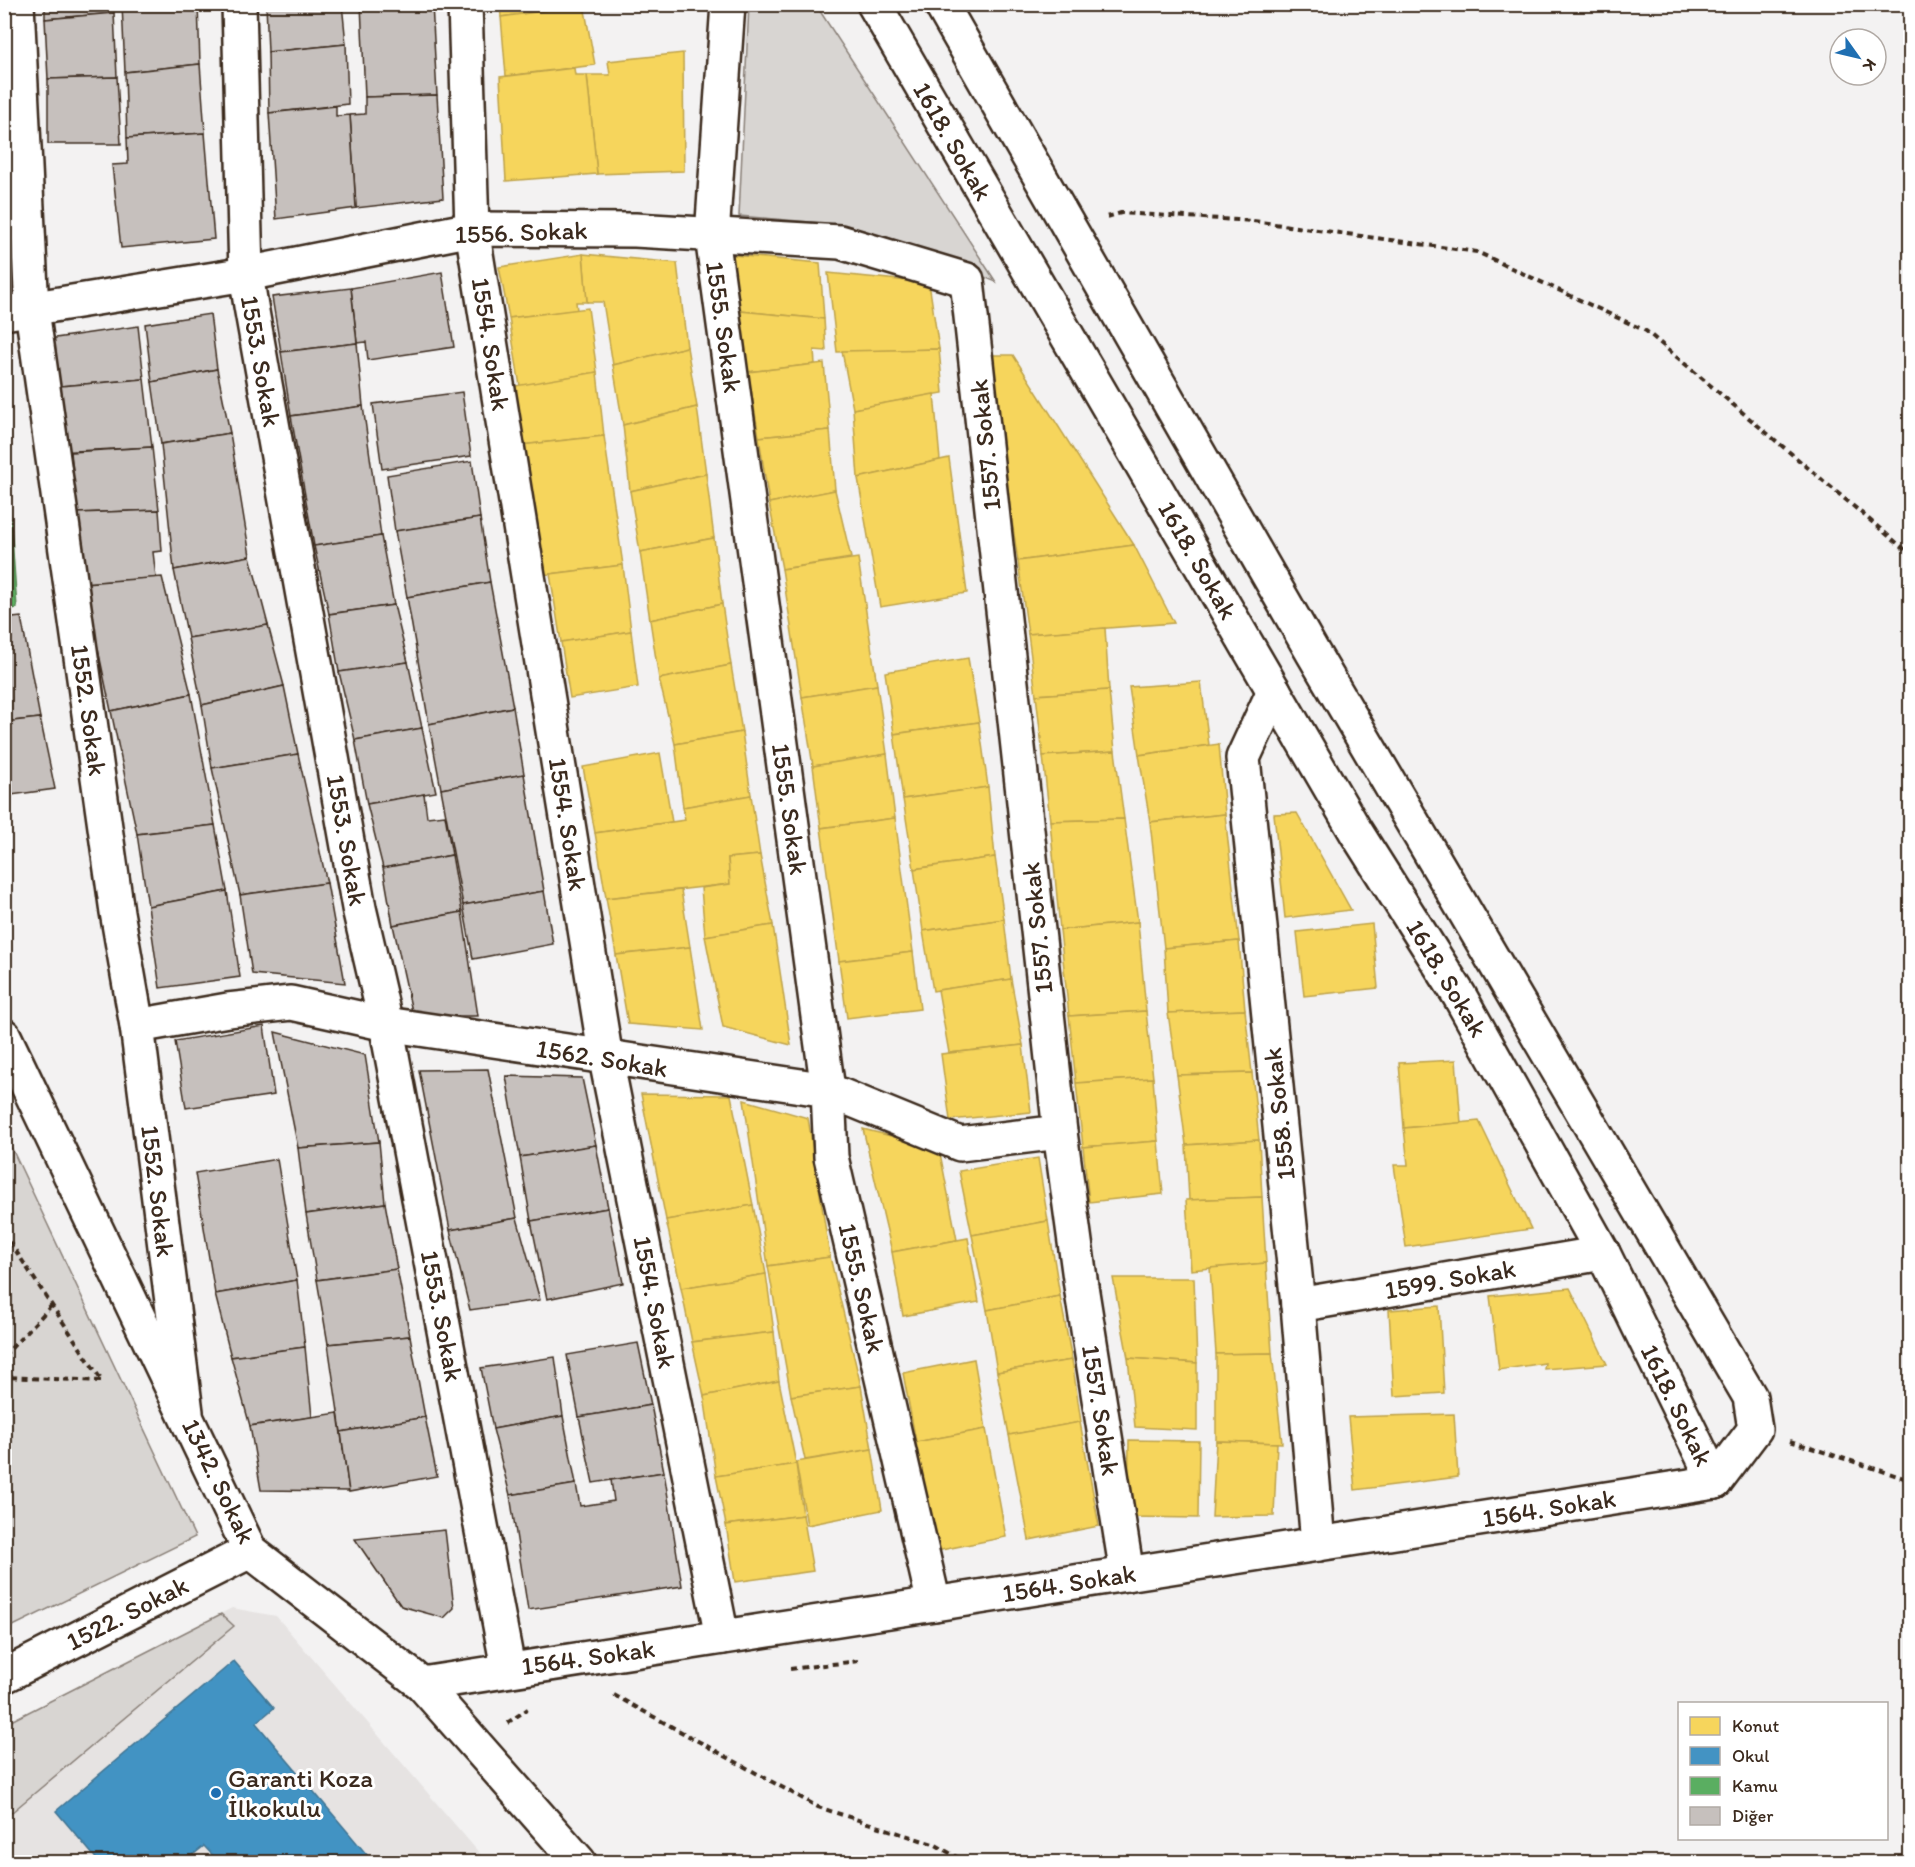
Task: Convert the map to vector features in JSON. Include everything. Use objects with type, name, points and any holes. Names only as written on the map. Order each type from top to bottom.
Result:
[{"type":"street","name":"1552. Sokak","points":[[17,4],[18,311],[137,1026],[186,1413]]},
{"type":"street","name":"1553. Sokak","points":[[239,4],[246,274],[358,908],[386,1024],[508,1668]]},
{"type":"street","name":"1554. Sokak","points":[[465,4],[472,229],[606,1059],[722,1637]]},
{"type":"street","name":"1555. Sokak","points":[[728,4],[712,236],[828,1090],[831,1157],[934,1604]]},
{"type":"street","name":"1618. Sokak","points":[[874,4],[1356,832],[1459,995],[1603,1252],[1715,1482],[1755,1429],[1750,1396],[1319,664],[941,4]]},
{"type":"street","name":"1556. Sokak","points":[[18,311],[246,274],[472,229],[590,229],[840,242],[966,280]]},
{"type":"street","name":"1557. Sokak","points":[[966,280],[1060,1132],[1081,1286],[1127,1574]]},
{"type":"street","name":"1558. Sokak","points":[[1274,691],[1243,758],[1298,1305],[1318,1544]]},
{"type":"street","name":"1562. Sokak","points":[[137,1026],[228,1010],[291,1003],[386,1024],[606,1059],[828,1090],[960,1143],[1060,1132]]},
{"type":"street","name":"1342. Sokak","points":[[4,1036],[250,1551],[422,1684],[579,1863]]},
{"type":"street","name":"1599. Sokak","points":[[1298,1305],[1603,1252]]},
{"type":"street","name":"1564. Sokak","points":[[422,1684],[508,1668],[722,1637],[1715,1482]]},
{"type":"street","name":"1522. Sokak","points":[[4,1676],[250,1551]]},
{"type":"path","points":[[1070,228],[1121,213],[1253,221],[1477,252],[1646,331],[1911,554]]},
{"type":"path","points":[[4,1233],[102,1381],[4,1377]]},
{"type":"path","points":[[4,1356],[52,1305]]},
{"type":"path","points":[[1755,1429],[1911,1480]]},
{"type":"path","points":[[787,1670],[858,1661]]},
{"type":"path","points":[[620,1690],[608,1692],[818,1807],[936,1845],[965,1863]]},
{"type":"path","points":[[513,1733],[505,1725],[535,1704]]},
{"type":"shaded area","points":[[749,5],[816,5],[996,282],[887,237],[833,224],[739,216]]},
{"type":"shaded area","points":[[5,1134],[195,1537],[4,1630]]},
{"type":"shaded area","name":"Garanti Koza İlkokulu","points":[[232,1608],[276,1616],[487,1862],[5,1862],[5,1724]]},
{"type":"shaded area","points":[[221,1614],[234,1626],[5,1818],[5,1724]]},
{"type":"building: Konut","points":[[500,4],[584,4],[584,5],[501,17]]},
{"type":"building: Konut","points":[[584,5],[595,65],[506,76],[501,17]]},
{"type":"building: Konut","points":[[683,53],[684,171],[597,174],[587,75],[610,75],[608,61]]},
{"type":"building: Konut","points":[[574,68],[575,75],[587,75],[597,174],[506,181],[500,77]]},
{"type":"building: Konut","points":[[583,254],[677,263],[687,347],[613,365],[603,302],[587,302]]},
{"type":"building: Konut","points":[[583,254],[587,302],[576,302],[577,310],[509,318],[499,267]]},
{"type":"building: Konut","points":[[732,255],[820,263],[824,319],[740,311]]},
{"type":"building: Konut","points":[[828,273],[929,283],[939,349],[837,352]]},
{"type":"building: Konut","points":[[588,308],[597,372],[520,386],[509,318]]},
{"type":"building: Konut","points":[[740,311],[824,319],[826,351],[814,350],[815,364],[748,372]]},
{"type":"building: Konut","points":[[687,347],[697,407],[623,425],[613,365]]},
{"type":"building: Konut","points":[[939,349],[943,393],[853,409],[842,351]]},
{"type":"building: Konut","points":[[987,355],[1013,355],[1134,545],[1018,561]]},
{"type":"building: Konut","points":[[824,363],[830,430],[759,437],[748,372]]},
{"type":"building: Konut","points":[[597,372],[604,436],[521,445],[515,386]]},
{"type":"building: Konut","points":[[934,394],[940,460],[858,478],[853,409]]},
{"type":"building: Konut","points":[[697,407],[706,474],[630,491],[623,425]]},
{"type":"building: Konut","points":[[830,430],[835,490],[769,503],[759,437]]},
{"type":"building: Konut","points":[[604,436],[623,565],[542,575],[521,445]]},
{"type":"building: Konut","points":[[949,458],[967,593],[880,607],[858,478]]},
{"type":"building: Konut","points":[[706,474],[714,538],[640,552],[630,491]]},
{"type":"building: Konut","points":[[835,490],[851,558],[782,569],[769,503]]},
{"type":"building: Konut","points":[[714,538],[722,604],[650,620],[640,552]]},
{"type":"building: Konut","points":[[1134,545],[1174,623],[1028,634],[1018,561]]},
{"type":"building: Konut","points":[[858,558],[877,685],[802,697],[782,569]]},
{"type":"building: Konut","points":[[623,565],[631,631],[561,642],[550,574]]},
{"type":"building: Konut","points":[[722,604],[731,665],[659,679],[650,620]]},
{"type":"building: Konut","points":[[1105,628],[1109,690],[1036,695],[1028,634]]},
{"type":"building: Konut","points":[[631,631],[638,687],[570,698],[561,642]]},
{"type":"building: Konut","points":[[968,658],[979,722],[894,734],[885,672]]},
{"type":"building: Konut","points":[[731,665],[742,732],[675,744],[659,679]]},
{"type":"building: Konut","points":[[1201,682],[1209,745],[1139,755],[1129,687]]},
{"type":"building: Konut","points":[[877,685],[887,754],[813,766],[802,697]]},
{"type":"building: Konut","points":[[1109,690],[1115,751],[1043,756],[1036,695]]},
{"type":"building: Konut","points":[[979,722],[988,787],[903,799],[894,734]]},
{"type":"building: Konut","points":[[742,732],[751,795],[683,807],[675,744]]},
{"type":"building: Konut","points":[[1219,744],[1225,814],[1150,822],[1139,755]]},
{"type":"building: Konut","points":[[1115,751],[1124,819],[1050,821],[1043,756]]},
{"type":"building: Konut","points":[[660,753],[672,822],[595,833],[583,767]]},
{"type":"building: Konut","points":[[887,754],[895,818],[821,828],[813,766]]},
{"type":"building: Konut","points":[[988,787],[995,857],[914,869],[903,799]]},
{"type":"building: Konut","points":[[751,795],[760,855],[728,858],[730,884],[606,898],[595,833],[685,820],[683,807]]},
{"type":"building: Konut","points":[[1297,813],[1351,910],[1285,918],[1274,814]]},
{"type":"building: Konut","points":[[1225,814],[1239,941],[1164,948],[1150,822]]},
{"type":"building: Konut","points":[[895,818],[913,952],[839,961],[821,828]]},
{"type":"building: Konut","points":[[1124,819],[1138,922],[1060,930],[1050,821]]},
{"type":"building: Konut","points":[[760,855],[773,925],[705,936],[701,888],[730,884],[728,858]]},
{"type":"building: Konut","points":[[995,857],[1004,919],[923,931],[914,869]]},
{"type":"building: Konut","points":[[681,890],[690,947],[616,955],[606,898]]},
{"type":"building: Konut","points":[[1004,919],[1011,979],[933,991],[923,931]]},
{"type":"building: Konut","points":[[1138,922],[1146,1011],[1069,1016],[1060,930]]},
{"type":"building: Konut","points":[[1372,924],[1378,988],[1304,996],[1297,932]]},
{"type":"building: Konut","points":[[773,925],[791,1045],[723,1027],[705,936]]},
{"type":"building: Konut","points":[[1239,941],[1245,1010],[1168,1013],[1164,948]]},
{"type":"building: Konut","points":[[690,947],[703,1030],[628,1024],[616,955]]},
{"type":"building: Konut","points":[[913,952],[920,1009],[847,1018],[839,961]]},
{"type":"building: Konut","points":[[1011,979],[1023,1045],[949,1053],[938,990]]},
{"type":"building: Konut","points":[[1245,1010],[1252,1073],[1177,1075],[1168,1013]]},
{"type":"building: Konut","points":[[1146,1011],[1153,1078],[1076,1083],[1069,1016]]},
{"type":"building: Konut","points":[[1023,1045],[1031,1112],[950,1120],[941,1054]]},
{"type":"building: Konut","points":[[1456,1060],[1461,1123],[1404,1128],[1399,1063]]},
{"type":"building: Konut","points":[[1252,1073],[1259,1140],[1186,1145],[1177,1075]]},
{"type":"building: Konut","points":[[1153,1078],[1158,1141],[1083,1147],[1076,1083]]},
{"type":"building: Konut","points":[[641,1094],[731,1095],[753,1205],[666,1220]]},
{"type":"building: Konut","points":[[744,1100],[808,1118],[830,1257],[768,1266]]},
{"type":"building: Konut","points":[[1479,1121],[1531,1229],[1406,1247],[1394,1165],[1408,1165],[1404,1128]]},
{"type":"building: Konut","points":[[863,1129],[939,1148],[957,1240],[892,1252]]},
{"type":"building: Konut","points":[[1259,1140],[1262,1197],[1189,1200],[1186,1145]]},
{"type":"building: Konut","points":[[1158,1141],[1163,1194],[1089,1202],[1083,1147]]},
{"type":"building: Konut","points":[[1038,1158],[1048,1221],[972,1235],[959,1171]]},
{"type":"building: Konut","points":[[1262,1197],[1266,1263],[1191,1270],[1186,1200]]},
{"type":"building: Konut","points":[[753,1205],[766,1274],[681,1288],[666,1220]]},
{"type":"building: Konut","points":[[1048,1221],[1060,1296],[987,1310],[972,1235]]},
{"type":"building: Konut","points":[[968,1238],[979,1302],[903,1316],[892,1252]]},
{"type":"building: Konut","points":[[830,1257],[861,1386],[791,1396],[768,1266]]},
{"type":"building: Konut","points":[[1266,1263],[1272,1353],[1216,1354],[1210,1268]]},
{"type":"building: Konut","points":[[766,1274],[774,1332],[692,1342],[681,1288]]},
{"type":"building: Konut","points":[[1113,1278],[1194,1278],[1197,1363],[1128,1358]]},
{"type":"building: Konut","points":[[1570,1288],[1607,1364],[1544,1369],[1545,1363],[1499,1370],[1490,1296]]},
{"type":"building: Konut","points":[[1060,1296],[1072,1360],[997,1372],[987,1310]]},
{"type":"building: Konut","points":[[1439,1306],[1444,1393],[1394,1396],[1389,1310]]},
{"type":"building: Konut","points":[[774,1332],[779,1381],[704,1396],[692,1342]]},
{"type":"building: Konut","points":[[1272,1353],[1282,1443],[1216,1441],[1216,1354]]},
{"type":"building: Konut","points":[[1128,1358],[1197,1363],[1197,1430],[1135,1427]]},
{"type":"building: Konut","points":[[974,1359],[986,1429],[916,1442],[903,1373]]},
{"type":"building: Konut","points":[[1072,1360],[1081,1422],[1009,1435],[997,1372]]},
{"type":"building: Konut","points":[[779,1381],[796,1464],[716,1476],[704,1396]]},
{"type":"building: Konut","points":[[861,1386],[872,1449],[805,1460],[791,1396]]},
{"type":"building: Konut","points":[[1454,1414],[1458,1477],[1355,1490],[1348,1417]]},
{"type":"building: Konut","points":[[1080,1422],[1099,1526],[1029,1540],[1009,1435]]},
{"type":"building: Konut","points":[[986,1429],[1006,1537],[936,1551],[916,1442]]},
{"type":"building: Konut","points":[[1129,1440],[1199,1441],[1198,1518],[1128,1517]]},
{"type":"building: Konut","points":[[1216,1441],[1277,1443],[1274,1516],[1212,1517]]},
{"type":"building: Konut","points":[[872,1449],[882,1510],[807,1525],[796,1462]]},
{"type":"building: Konut","points":[[796,1464],[803,1515],[726,1525],[716,1476]]},
{"type":"building: Konut","points":[[803,1515],[813,1571],[735,1582],[726,1525]]},
{"type":"building: Okul","points":[[234,1661],[274,1708],[256,1723],[373,1862],[219,1862],[204,1846],[184,1862],[99,1862],[56,1811]]},
{"type":"building: Kamu","points":[[4,426],[17,608],[4,610]]},
{"type":"building: Diğer","points":[[45,4],[114,4],[114,13],[45,19]]},
{"type":"building: Diğer","points":[[122,4],[198,4],[200,64],[125,72]]},
{"type":"building: Diğer","points":[[266,4],[342,4],[346,44],[268,52]]},
{"type":"building: Diğer","points":[[361,4],[432,4],[437,95],[365,97]]},
{"type":"building: Diğer","points":[[114,13],[117,77],[48,79],[45,19]]},
{"type":"building: Diğer","points":[[346,44],[348,104],[269,113],[268,52]]},
{"type":"building: Diğer","points":[[200,64],[205,133],[127,138],[125,72]]},
{"type":"building: Diğer","points":[[117,77],[121,144],[48,144],[48,79]]},
{"type":"building: Diğer","points":[[437,95],[443,198],[356,208],[350,115],[365,114],[365,97]]},
{"type":"building: Diğer","points":[[336,106],[336,116],[350,115],[356,208],[276,219],[269,113]]},
{"type":"building: Diğer","points":[[205,133],[214,239],[121,248],[112,165],[128,164],[127,138]]},
{"type":"building: Diğer","points":[[442,272],[454,347],[368,360],[366,342],[357,343],[351,288]]},
{"type":"building: Diğer","points":[[351,288],[357,343],[281,352],[272,297]]},
{"type":"building: Diğer","points":[[210,314],[217,369],[152,382],[145,324]]},
{"type":"building: Diğer","points":[[138,326],[144,379],[48,387],[42,340]]},
{"type":"building: Diğer","points":[[357,343],[363,406],[291,416],[281,352]]},
{"type":"building: Diğer","points":[[217,369],[230,433],[161,444],[152,382]]},
{"type":"building: Diğer","points":[[144,379],[152,447],[56,452],[48,387]]},
{"type":"building: Diğer","points":[[462,392],[471,456],[382,469],[373,404]]},
{"type":"building: Diğer","points":[[363,406],[381,536],[314,546],[291,416]]},
{"type":"building: Diğer","points":[[230,433],[250,556],[174,570],[161,444]]},
{"type":"building: Diğer","points":[[152,447],[159,510],[77,513],[71,452]]},
{"type":"building: Diğer","points":[[472,461],[480,518],[395,531],[387,475]]},
{"type":"building: Diğer","points":[[159,510],[162,551],[153,552],[156,578],[84,583],[77,513]]},
{"type":"building: Diğer","points":[[480,518],[490,582],[407,597],[395,531]]},
{"type":"building: Diğer","points":[[381,536],[394,605],[329,614],[314,546]]},
{"type":"building: Diğer","points":[[250,556],[268,625],[188,638],[174,570]]},
{"type":"building: Diğer","points":[[162,577],[191,694],[111,711],[84,583]]},
{"type":"building: Diğer","points":[[490,582],[513,707],[429,724],[407,597]]},
{"type":"building: Diğer","points":[[394,605],[408,662],[339,672],[329,614]]},
{"type":"building: Diğer","points":[[21,617],[40,718],[4,722],[4,619]]},
{"type":"building: Diğer","points":[[268,625],[284,686],[202,705],[188,638]]},
{"type":"building: Diğer","points":[[408,662],[422,728],[355,740],[339,672]]},
{"type":"building: Diğer","points":[[284,686],[298,754],[212,768],[202,705]]},
{"type":"building: Diğer","points":[[191,694],[215,825],[137,834],[111,711]]},
{"type":"building: Diğer","points":[[513,707],[524,774],[441,789],[429,724]]},
{"type":"building: Diğer","points":[[40,718],[55,789],[4,796],[4,722]]},
{"type":"building: Diğer","points":[[422,728],[436,792],[367,804],[355,740]]},
{"type":"building: Diğer","points":[[298,754],[327,883],[240,895],[212,768]]},
{"type":"building: Diğer","points":[[524,774],[544,891],[463,905],[441,789]]},
{"type":"building: Diğer","points":[[424,794],[427,817],[445,815],[452,855],[383,868],[367,804]]},
{"type":"building: Diğer","points":[[215,825],[227,891],[148,906],[137,834]]},
{"type":"building: Diğer","points":[[452,855],[462,912],[393,925],[383,868]]},
{"type":"building: Diğer","points":[[327,883],[345,983],[252,974],[240,895]]},
{"type":"building: Diğer","points":[[227,891],[240,977],[160,988],[148,906]]},
{"type":"building: Diğer","points":[[544,891],[553,944],[473,959],[463,905]]},
{"type":"building: Diğer","points":[[462,912],[478,1016],[413,1016],[393,925]]},
{"type":"building: Diğer","points":[[264,1026],[274,1095],[186,1108],[175,1041]]},
{"type":"building: Diğer","points":[[275,1032],[365,1055],[379,1142],[298,1148]]},
{"type":"building: Diğer","points":[[488,1069],[517,1218],[450,1230],[419,1070]]},
{"type":"building: Diğer","points":[[506,1076],[582,1078],[596,1145],[520,1157]]},
{"type":"building: Diğer","points":[[379,1142],[385,1203],[306,1214],[298,1148]]},
{"type":"building: Diğer","points":[[596,1145],[608,1208],[531,1221],[520,1157]]},
{"type":"building: Diğer","points":[[277,1159],[297,1280],[215,1294],[195,1173]]},
{"type":"building: Diğer","points":[[385,1203],[397,1269],[317,1280],[306,1214]]},
{"type":"building: Diğer","points":[[608,1208],[623,1283],[547,1299],[531,1221]]},
{"type":"building: Diğer","points":[[517,1218],[540,1300],[470,1310],[450,1230]]},
{"type":"building: Diğer","points":[[397,1269],[410,1336],[328,1344],[317,1280]]},
{"type":"building: Diğer","points":[[297,1280],[305,1347],[231,1357],[215,1294]]},
{"type":"building: Diğer","points":[[410,1336],[425,1417],[341,1432],[328,1344]]},
{"type":"building: Diğer","points":[[638,1343],[651,1405],[579,1417],[567,1355]]},
{"type":"building: Diğer","points":[[305,1347],[312,1417],[250,1426],[231,1357]]},
{"type":"building: Diğer","points":[[555,1357],[563,1416],[493,1429],[481,1368]]},
{"type":"building: Diğer","points":[[651,1405],[664,1472],[593,1483],[579,1417]]},
{"type":"building: Diğer","points":[[338,1413],[349,1491],[261,1490],[250,1426]]},
{"type":"building: Diğer","points":[[563,1416],[576,1484],[510,1495],[493,1429]]},
{"type":"building: Diğer","points":[[425,1417],[437,1476],[349,1492],[341,1432]]},
{"type":"building: Diğer","points":[[664,1472],[682,1586],[528,1610],[510,1495],[576,1484],[580,1506],[614,1501],[611,1480]]},
{"type":"building: Diğer","points":[[445,1530],[454,1608],[444,1618],[401,1606],[355,1539]]},
{"type":"place","name":"Garanti Koza İlkokulu","points":[[216,1793]]}]
